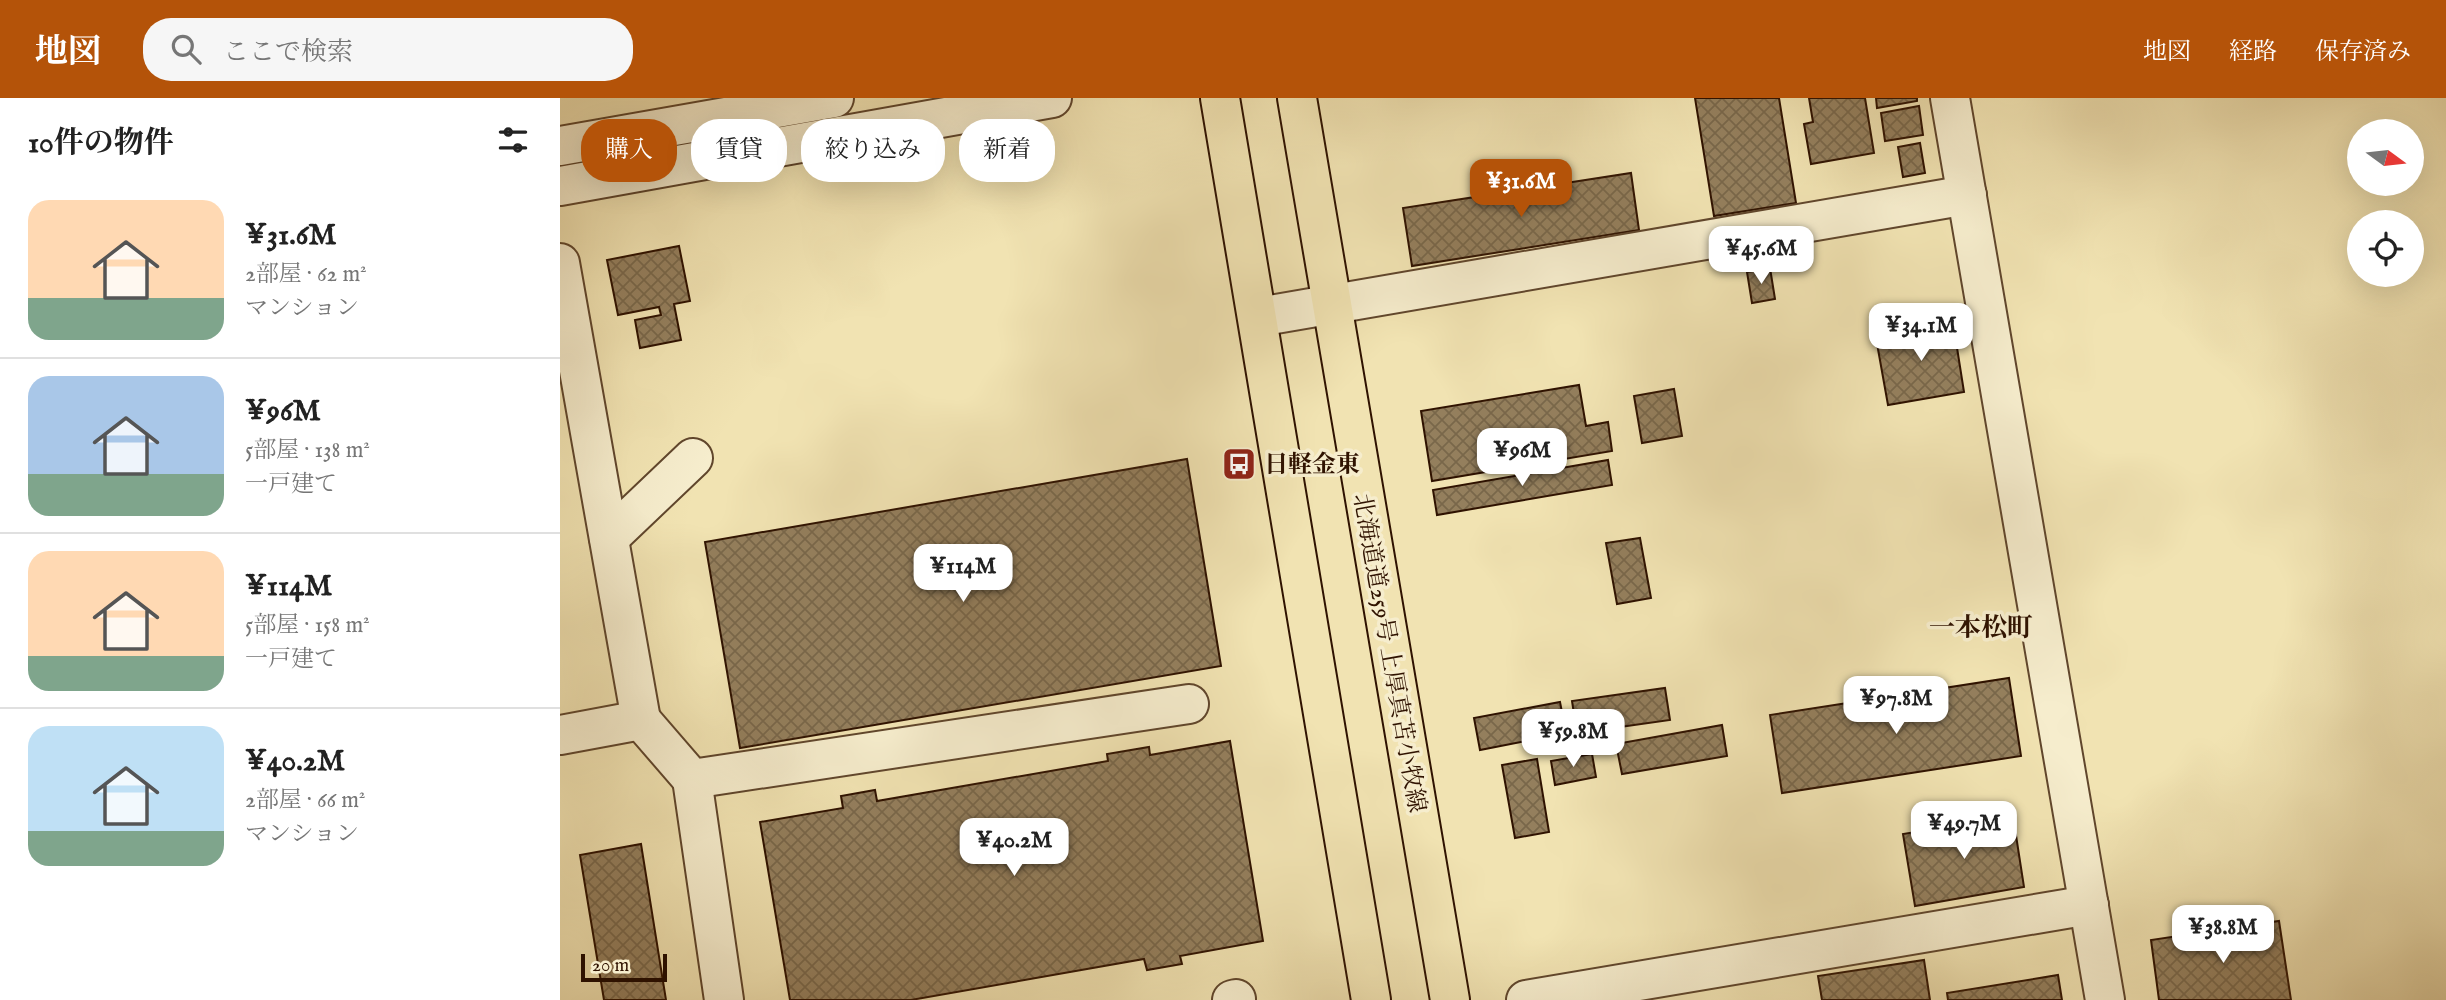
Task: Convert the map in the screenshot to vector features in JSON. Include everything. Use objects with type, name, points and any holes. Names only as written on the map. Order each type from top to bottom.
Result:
[{"type":"main road","points":[[1220,98],[1371,1000]]},
{"type":"main road","name":"北海道道259号 上厚真苫小牧線","points":[[1297,98],[1450,1000]]},
{"type":"street","points":[[560,146],[834,98]]},
{"type":"street","points":[[560,186],[1052,98]]},
{"type":"street","points":[[1950,98],[2105,1000]]},
{"type":"street","points":[[1258,317],[1966,195]]},
{"type":"street","points":[[560,263],[641,720],[692,779],[724,1000]]},
{"type":"street","points":[[609,538],[693,458]]},
{"type":"street","points":[[692,779],[1189,704]]},
{"type":"street","points":[[560,735],[641,720]]},
{"type":"street","points":[[1526,1000],[2089,905]]},
{"type":"building","points":[[1695,98],[1779,98],[1796,203],[1714,216]]},
{"type":"building","points":[[1809,98],[1865,98],[1874,153],[1811,164],[1804,124],[1813,122]]},
{"type":"building","points":[[1876,98],[1917,98],[1917,101],[1877,108]]},
{"type":"building","points":[[1919,106],[1923,135],[1885,141],[1881,113]]},
{"type":"building","points":[[1920,143],[1925,173],[1903,177],[1898,147]]},
{"type":"building","points":[[1631,173],[1639,230],[1412,266],[1403,208]]},
{"type":"building","points":[[679,246],[690,301],[674,304],[681,340],[640,348],[635,320],[661,315],[659,307],[618,315],[607,260]]},
{"type":"building","points":[[1770,268],[1775,299],[1752,303],[1747,272]]},
{"type":"building","points":[[1952,316],[1964,392],[1888,405],[1876,338],[1919,331],[1918,322]]},
{"type":"building","points":[[1579,385],[1586,426],[1608,422],[1612,451],[1432,481],[1421,411]]},
{"type":"building","points":[[1674,389],[1682,436],[1642,443],[1634,396]]},
{"type":"building","points":[[1187,459],[1221,666],[740,748],[705,542]]},
{"type":"building","points":[[1608,460],[1612,485],[1437,515],[1433,490]]},
{"type":"building","points":[[1640,538],[1651,598],[1617,604],[1606,543]]},
{"type":"building","points":[[2009,678],[2021,756],[1782,793],[1770,715]]},
{"type":"building","points":[[1665,688],[1670,720],[1577,733],[1572,701]]},
{"type":"building","points":[[1560,702],[1566,733],[1480,750],[1474,718]]},
{"type":"building","points":[[1722,725],[1727,756],[1622,774],[1616,744]]},
{"type":"building","points":[[1230,741],[1263,941],[1180,956],[1182,964],[1147,970],[1144,959],[911,1000],[790,1000],[760,822],[843,808],[841,796],[875,790],[877,801],[1108,761],[1107,754],[1149,747],[1150,755]]},
{"type":"building","points":[[1592,754],[1596,777],[1555,785],[1551,761]]},
{"type":"building","points":[[1537,759],[1549,832],[1515,838],[1502,765]]},
{"type":"building","points":[[2013,816],[2024,887],[1915,906],[1903,834]]},
{"type":"building","points":[[641,844],[666,1000],[604,1000],[580,855]]},
{"type":"building","points":[[2279,921],[2291,1000],[2159,1000],[2151,940]]},
{"type":"building","points":[[1924,960],[1930,1000],[1822,1000],[1818,976]]},
{"type":"building","points":[[2058,975],[2062,1000],[1948,1000],[1947,993]]},
{"type":"place","name":"日軽金東","points":[[1239,464]]},
{"type":"district","name":"一本松町","points":[[1981,627]]}]
